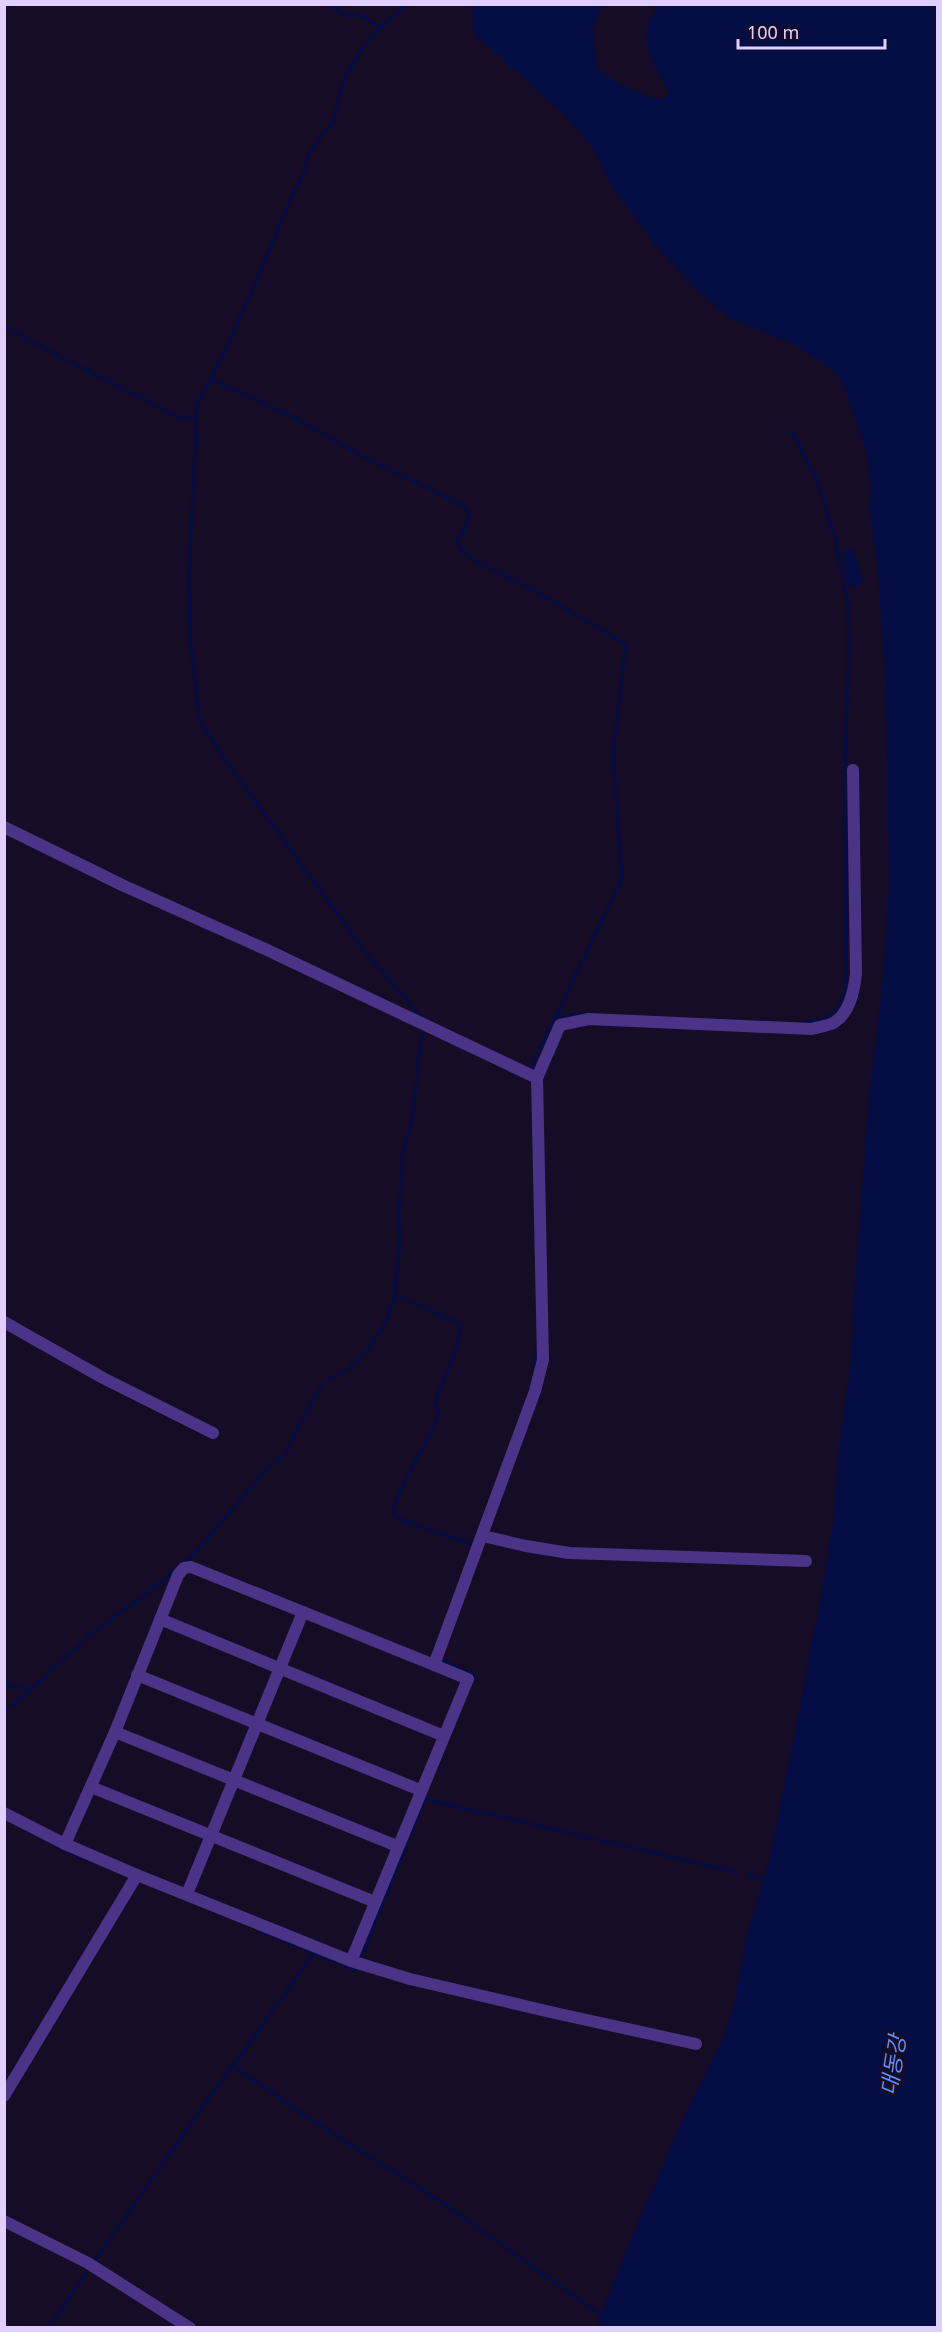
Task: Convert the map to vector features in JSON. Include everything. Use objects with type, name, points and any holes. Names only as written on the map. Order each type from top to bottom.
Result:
[{"type":"street","points":[[434,1665],[535,1391],[543,1360],[537,1078],[560,1025],[589,1019],[811,1029],[834,1023],[847,1008],[856,974],[853,770]]},
{"type":"street","points":[[4,827],[122,885],[262,948],[537,1078]]},
{"type":"street","points":[[4,1322],[103,1378],[213,1433]]},
{"type":"street","points":[[483,1536],[569,1553],[806,1561]]},
{"type":"street","points":[[65,1844],[115,1732],[178,1575],[184,1568],[191,1568],[434,1665],[468,1679],[351,1961]]},
{"type":"street","points":[[187,1894],[303,1612]]},
{"type":"street","points":[[160,1619],[444,1736]]},
{"type":"street","points":[[137,1675],[420,1790]]},
{"type":"street","points":[[115,1732],[397,1846]]},
{"type":"street","points":[[91,1787],[375,1902]]},
{"type":"street","points":[[4,1813],[65,1844],[137,1875],[351,1961],[443,1987],[696,2044]]},
{"type":"street","points":[[4,2096],[137,1875]]},
{"type":"street","points":[[4,2221],[88,2263],[190,2328]]},
{"type":"water","name":"대동강","points":[[474,5],[602,5],[593,28],[597,70],[630,89],[660,98],[667,97],[669,92],[652,61],[647,44],[649,24],[657,5],[937,5],[937,2327],[596,2327],[641,2215],[684,2117],[724,2035],[734,2005],[748,1930],[770,1857],[819,1609],[835,1508],[838,1457],[852,1352],[869,1101],[885,957],[889,886],[886,680],[867,454],[843,383],[834,371],[796,345],[729,318],[696,289],[656,246],[613,188],[592,146],[561,112],[474,34],[472,12]]},
{"type":"water","points":[[853,548],[863,583],[851,588],[847,583],[842,551]]},
{"type":"waterway","points":[[329,4],[345,15],[363,16],[380,28]]},
{"type":"waterway","points":[[408,4],[380,28],[362,49],[349,70],[340,92],[333,122],[307,156],[306,168],[245,307],[199,399],[189,576],[190,637],[201,724],[365,952],[424,1020]]},
{"type":"waterway","points":[[4,327],[182,419],[197,418]]},
{"type":"waterway","points":[[211,379],[294,417],[362,456],[462,505],[469,513],[467,524],[457,543],[462,551],[626,644],[613,753],[622,878],[533,1064],[532,1073]]},
{"type":"waterway","points":[[783,432],[792,432],[818,482],[836,543],[848,603],[849,655],[845,759],[846,993],[839,1007],[828,1016],[800,1023]]},
{"type":"waterway","points":[[556,1016],[584,1014]]},
{"type":"waterway","points":[[395,1292],[400,1240],[399,1213],[403,1152],[412,1120],[424,1029]]},
{"type":"waterway","points":[[396,1295],[461,1324],[456,1351],[435,1401],[440,1413],[400,1492],[395,1503],[394,1514],[398,1518],[473,1545]]},
{"type":"waterway","points":[[4,1683],[30,1690],[93,1633],[138,1601],[192,1556],[271,1464],[283,1457],[320,1387],[326,1381],[348,1369],[363,1355],[383,1326],[395,1296]]},
{"type":"waterway","points":[[535,1369],[537,1343]]},
{"type":"waterway","points":[[441,1659],[475,1675],[473,1681]]},
{"type":"waterway","points":[[4,1712],[29,1691]]},
{"type":"waterway","points":[[360,1960],[425,1799],[736,1872]]},
{"type":"waterway","points":[[58,1847],[87,1860]]},
{"type":"waterway","points":[[747,1874],[763,1879]]},
{"type":"waterway","points":[[260,1931],[356,1970],[357,1967]]},
{"type":"waterway","points":[[94,2262],[314,1953]]},
{"type":"waterway","points":[[233,2066],[315,2122],[436,2198],[601,2315]]},
{"type":"waterway","points":[[48,2328],[90,2267]]}]
